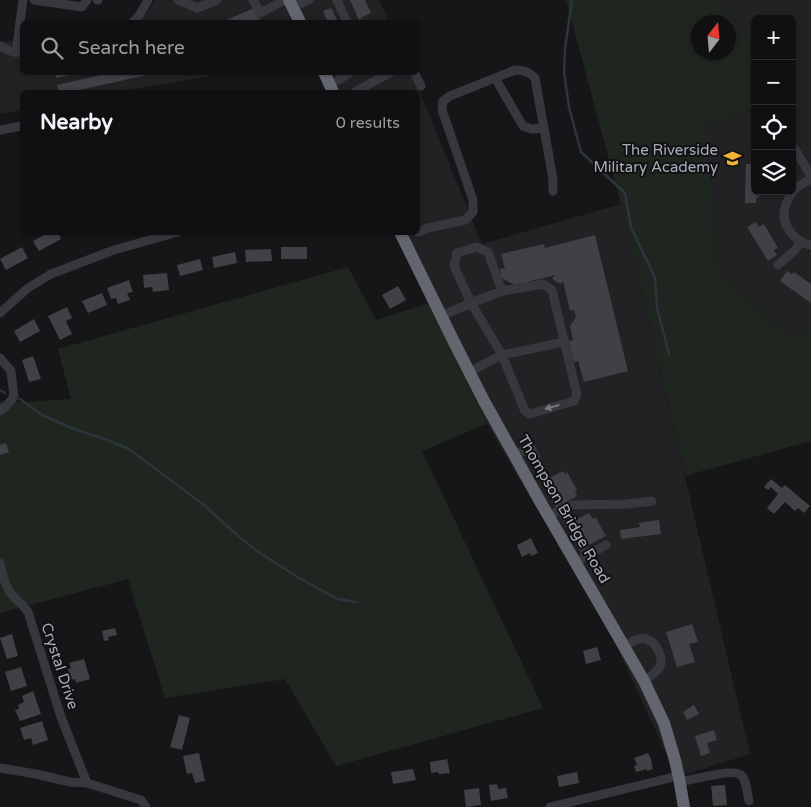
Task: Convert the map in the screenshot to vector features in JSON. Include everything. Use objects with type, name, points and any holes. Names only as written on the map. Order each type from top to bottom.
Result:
[{"type":"highway","points":[[289,2],[299,20]]},
{"type":"highway","points":[[325,75],[332,89]]},
{"type":"highway","name":"Thompson Bridge Road","points":[[401,235],[469,372],[514,455],[644,681],[664,723],[675,760],[684,807]]},
{"type":"street","points":[[21,20],[23,0]]},
{"type":"street","points":[[34,0],[82,6],[87,0]]},
{"type":"street","points":[[135,20],[148,0]]},
{"type":"street","points":[[178,0],[197,8],[217,0]]},
{"type":"street","points":[[253,0],[260,13],[289,2],[309,0]]},
{"type":"street","points":[[337,0],[345,20]]},
{"type":"street","points":[[0,46],[13,52],[19,52],[20,39]]},
{"type":"street","points":[[420,231],[465,220],[473,212],[473,200],[442,110],[443,101],[450,96],[515,70],[530,72],[535,78],[553,179],[553,191]]},
{"type":"street","points":[[332,89],[349,75]]},
{"type":"street","points":[[359,90],[386,75]]},
{"type":"street","points":[[416,75],[421,86]]},
{"type":"street","points":[[495,78],[522,126],[544,128]]},
{"type":"street","points":[[0,130],[20,126]]},
{"type":"street","points":[[795,150],[811,177],[792,192],[785,206],[784,222],[788,230],[800,242],[811,245]]},
{"type":"street","points":[[0,313],[28,288],[50,274],[114,250],[167,235]]},
{"type":"street","points":[[778,265],[796,249],[800,242]]},
{"type":"street","points":[[441,316],[472,303],[502,290],[543,284],[552,290],[577,395],[574,401],[530,414],[525,411],[502,356],[472,303],[454,266],[457,253],[476,247],[488,252],[502,290]]},
{"type":"street","points":[[469,372],[502,356],[564,342]]},
{"type":"street","points":[[0,358],[11,371],[14,397],[0,411]]},
{"type":"street","points":[[514,455],[531,448],[561,510],[588,555]]},
{"type":"street","points":[[548,516],[572,505],[628,504],[652,501]]},
{"type":"street","points":[[575,563],[606,544]]},
{"type":"street","name":"Crystal Drive","points":[[0,563],[7,587],[28,612],[61,717],[87,783]]},
{"type":"street","points":[[624,646],[645,638],[655,645],[661,657],[661,664],[644,681]]},
{"type":"street","points":[[0,768],[70,782],[87,783],[141,800],[146,807]]},
{"type":"street","points":[[550,807],[679,779],[734,772],[738,772],[742,776],[749,801]]},
{"type":"shaded area","points":[[155,0],[379,0],[388,20],[137,20],[144,18]]},
{"type":"shaded area","points":[[566,0],[717,0],[729,15],[691,15],[691,60],[736,60],[736,24],[751,42],[751,110],[706,126],[718,269],[785,334],[811,331],[811,441],[685,476],[621,204]]},
{"type":"shaded area","name":"The Riverside Military Academy","points":[[717,0],[811,0],[811,331],[785,334],[718,269],[706,126],[751,110],[751,195],[796,195],[796,15],[751,15],[751,42],[736,24],[736,15],[729,15]]},
{"type":"shaded area","points":[[0,41],[20,41],[20,75],[216,75],[129,90],[20,90],[20,110],[0,114]]},
{"type":"shaded area","points":[[325,75],[413,75],[419,90],[331,90]]},
{"type":"shaded area","points":[[420,93],[482,244],[621,204],[750,754],[677,777],[610,632],[487,424],[399,235],[420,235]]},
{"type":"shaded area","points":[[348,267],[376,320],[430,303],[487,424],[422,451],[543,708],[336,766],[285,679],[165,698],[128,579],[0,613],[0,401],[6,403],[71,399],[58,349]]},
{"type":"building","points":[[350,0],[365,0],[371,13],[359,20]]},
{"type":"building","points":[[254,8],[260,20],[227,20]]},
{"type":"building","points":[[331,8],[337,20],[327,20],[323,11]]},
{"type":"building","points":[[56,75],[70,75],[56,78]]},
{"type":"building","points":[[101,75],[147,75],[79,90],[58,90],[57,85]]},
{"type":"building","points":[[746,164],[751,164],[751,195],[759,195],[759,198],[756,198],[756,203],[745,203]]},
{"type":"building","points":[[756,222],[759,227],[764,224],[778,248],[774,250],[777,255],[768,261],[747,227]]},
{"type":"building","points":[[44,235],[59,235],[61,239],[39,251],[33,241]]},
{"type":"building","points":[[595,235],[628,371],[584,382],[578,361],[574,362],[569,341],[573,340],[570,326],[576,317],[574,310],[570,311],[563,281],[561,284],[552,279],[555,275],[515,285],[502,278],[500,269],[505,268],[501,254],[544,244],[545,248]]},
{"type":"building","points":[[22,247],[28,258],[6,270],[0,259]]},
{"type":"building","points":[[281,247],[307,247],[307,259],[281,259]]},
{"type":"building","points":[[271,249],[272,261],[246,262],[245,250]]},
{"type":"building","points":[[235,252],[237,263],[214,268],[212,257]]},
{"type":"building","points":[[200,259],[203,270],[180,276],[177,265]]},
{"type":"building","points":[[787,271],[792,274],[794,272],[811,284],[811,303],[780,281]]},
{"type":"building","points":[[167,273],[169,290],[153,292],[152,287],[144,288],[143,275]]},
{"type":"building","points":[[129,280],[133,292],[127,293],[130,300],[118,304],[116,298],[111,299],[107,288]]},
{"type":"building","points":[[398,286],[406,300],[390,309],[382,295]]},
{"type":"building","points":[[102,293],[107,305],[88,313],[82,301]]},
{"type":"building","points":[[67,307],[72,318],[66,321],[72,334],[60,340],[48,316]]},
{"type":"building","points":[[34,319],[40,331],[20,342],[14,331]]},
{"type":"building","points":[[33,356],[41,379],[29,382],[22,360]]},
{"type":"building","points":[[6,443],[9,452],[0,455],[0,445]]},
{"type":"building","points":[[563,471],[565,474],[567,472],[577,490],[575,492],[577,496],[563,504],[549,478]]},
{"type":"building","points":[[771,479],[782,488],[785,485],[810,506],[804,513],[798,508],[795,511],[785,502],[774,514],[767,508],[778,494],[771,487],[768,490],[764,487]]},
{"type":"building","points":[[589,513],[593,519],[596,518],[606,536],[589,545],[575,520]]},
{"type":"building","points":[[659,520],[661,534],[621,539],[620,530],[640,527],[639,523]]},
{"type":"building","points":[[531,538],[538,553],[531,556],[530,553],[522,557],[517,545]]},
{"type":"building","points":[[692,624],[698,642],[689,644],[695,662],[677,667],[666,632]]},
{"type":"building","points":[[115,628],[117,635],[108,637],[109,640],[104,641],[102,631]]},
{"type":"building","points":[[12,634],[18,656],[7,659],[0,638]]},
{"type":"building","points":[[597,647],[601,660],[586,664],[583,651]]},
{"type":"building","points":[[84,659],[90,679],[76,683],[75,679],[71,680],[68,669],[71,668],[69,663]]},
{"type":"building","points":[[21,667],[27,686],[11,691],[5,672]]},
{"type":"building","points":[[33,691],[41,714],[20,721],[15,710],[19,709],[18,705],[24,702],[22,696]]},
{"type":"building","points":[[694,705],[699,714],[687,720],[683,712]]},
{"type":"building","points":[[179,715],[190,718],[182,750],[170,747]]},
{"type":"building","points":[[42,721],[48,740],[33,745],[31,738],[24,740],[20,728]]},
{"type":"building","points":[[714,730],[717,740],[707,743],[710,753],[701,756],[695,736]]},
{"type":"building","points":[[199,753],[205,781],[195,783],[192,773],[187,774],[183,756]]},
{"type":"building","points":[[648,753],[653,769],[636,772],[634,766],[637,765],[634,758]]},
{"type":"building","points":[[447,759],[450,773],[431,773],[430,762]]},
{"type":"building","points":[[413,769],[416,780],[393,784],[391,772]]},
{"type":"building","points":[[577,772],[579,783],[559,787],[557,776]]},
{"type":"building","points":[[497,784],[498,789],[506,788],[508,798],[491,801],[489,785]]},
{"type":"building","points":[[725,785],[727,805],[713,806],[711,786]]},
{"type":"building","points":[[479,788],[481,805],[466,807],[464,790]]},
{"type":"waterway","points":[[572,0],[565,49],[564,72],[569,107],[581,152],[625,193],[631,227],[655,278],[657,308],[669,354]]},
{"type":"waterway","points":[[0,390],[5,393]]},
{"type":"waterway","points":[[20,399],[42,415],[129,449],[204,505],[257,551],[330,595],[338,599],[356,602]]},
{"type":"place","name":"The Riverside Military Academy","points":[[732,159]]}]
